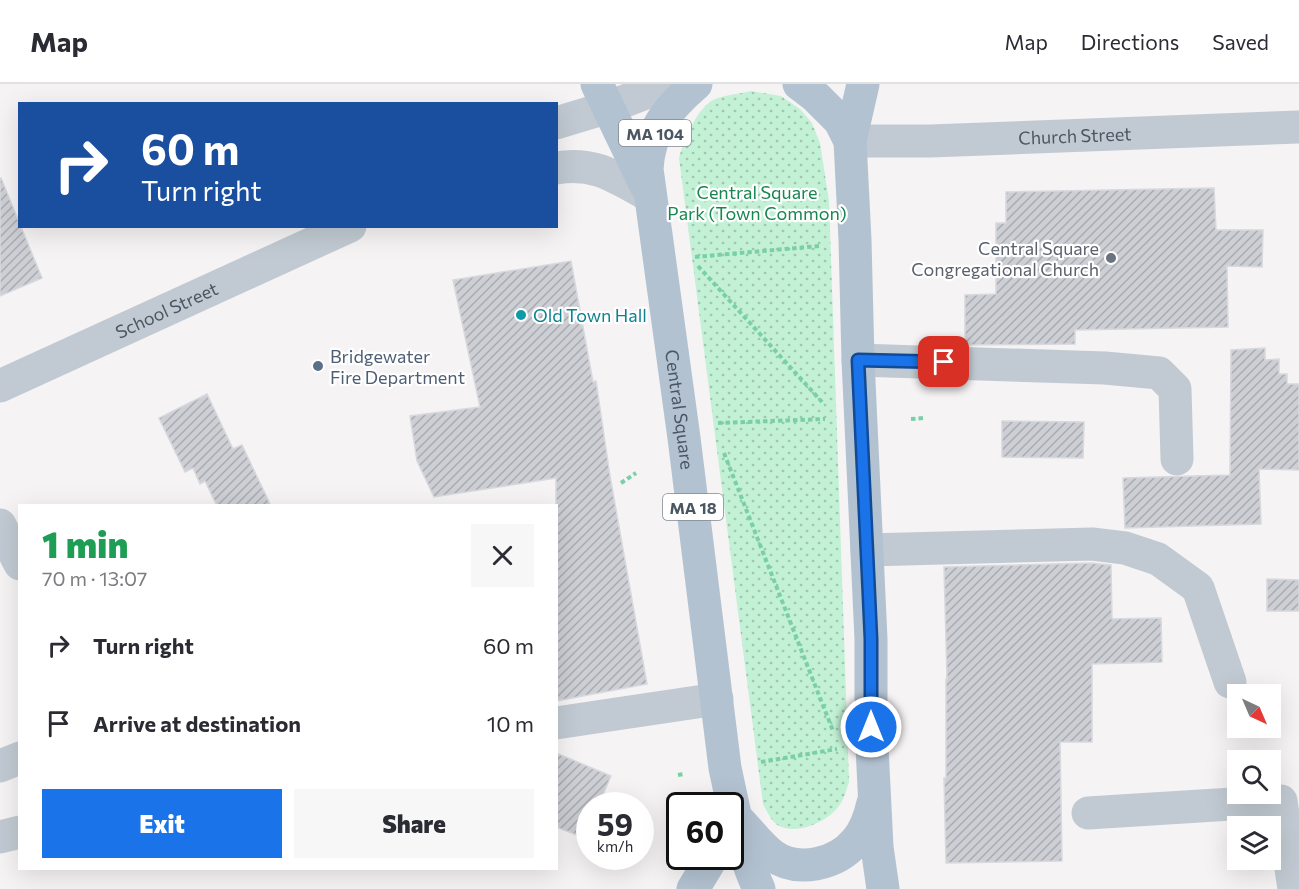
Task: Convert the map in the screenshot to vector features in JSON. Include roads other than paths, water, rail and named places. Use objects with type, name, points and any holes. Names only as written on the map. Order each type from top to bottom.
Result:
[{"type":"main road","name":"Central Square","points":[[696,84],[677,100],[663,117],[648,152],[647,169],[729,792]]},
{"type":"main road","points":[[799,84],[840,121],[850,141]]},
{"type":"main road","points":[[863,84],[850,141],[871,639],[871,727],[877,848],[883,889]]},
{"type":"main road","name":"MA 18","points":[[603,96],[650,196]]},
{"type":"main road","points":[[744,831],[772,855],[800,865],[813,865],[844,853],[857,841],[865,828],[876,794]]},
{"type":"main road","name":"Central Square","points":[[744,853],[759,889]]},
{"type":"main road","points":[[693,889],[705,870]]},
{"type":"street","points":[[558,122],[603,96],[669,84]]},
{"type":"street","name":"Church Street","points":[[850,141],[930,141],[1299,127]]},
{"type":"street","points":[[558,168],[604,171],[650,196]]},
{"type":"street","name":"School Street","points":[[0,386],[348,230]]},
{"type":"street","points":[[858,360],[1059,366],[1159,372],[1175,389],[1177,459]]},
{"type":"street","points":[[0,525],[18,560]]},
{"type":"street","points":[[867,550],[1092,544],[1125,548],[1158,559],[1198,588],[1230,682]]},
{"type":"street","points":[[558,723],[717,699]]},
{"type":"street","points":[[0,766],[18,759]]},
{"type":"street","points":[[1088,813],[1281,801],[1294,889]]},
{"type":"street","points":[[0,837],[18,832]]},
{"type":"place","name":"Central Square Congregational Church","points":[[1111,258]]},
{"type":"place","name":"Old Town Hall","points":[[521,315]]},
{"type":"place","name":"Bridgewater Fire Department","points":[[318,366]]},
{"type":"park label","name":"Central Square Park (Town Common)","points":[[757,202]]}]
